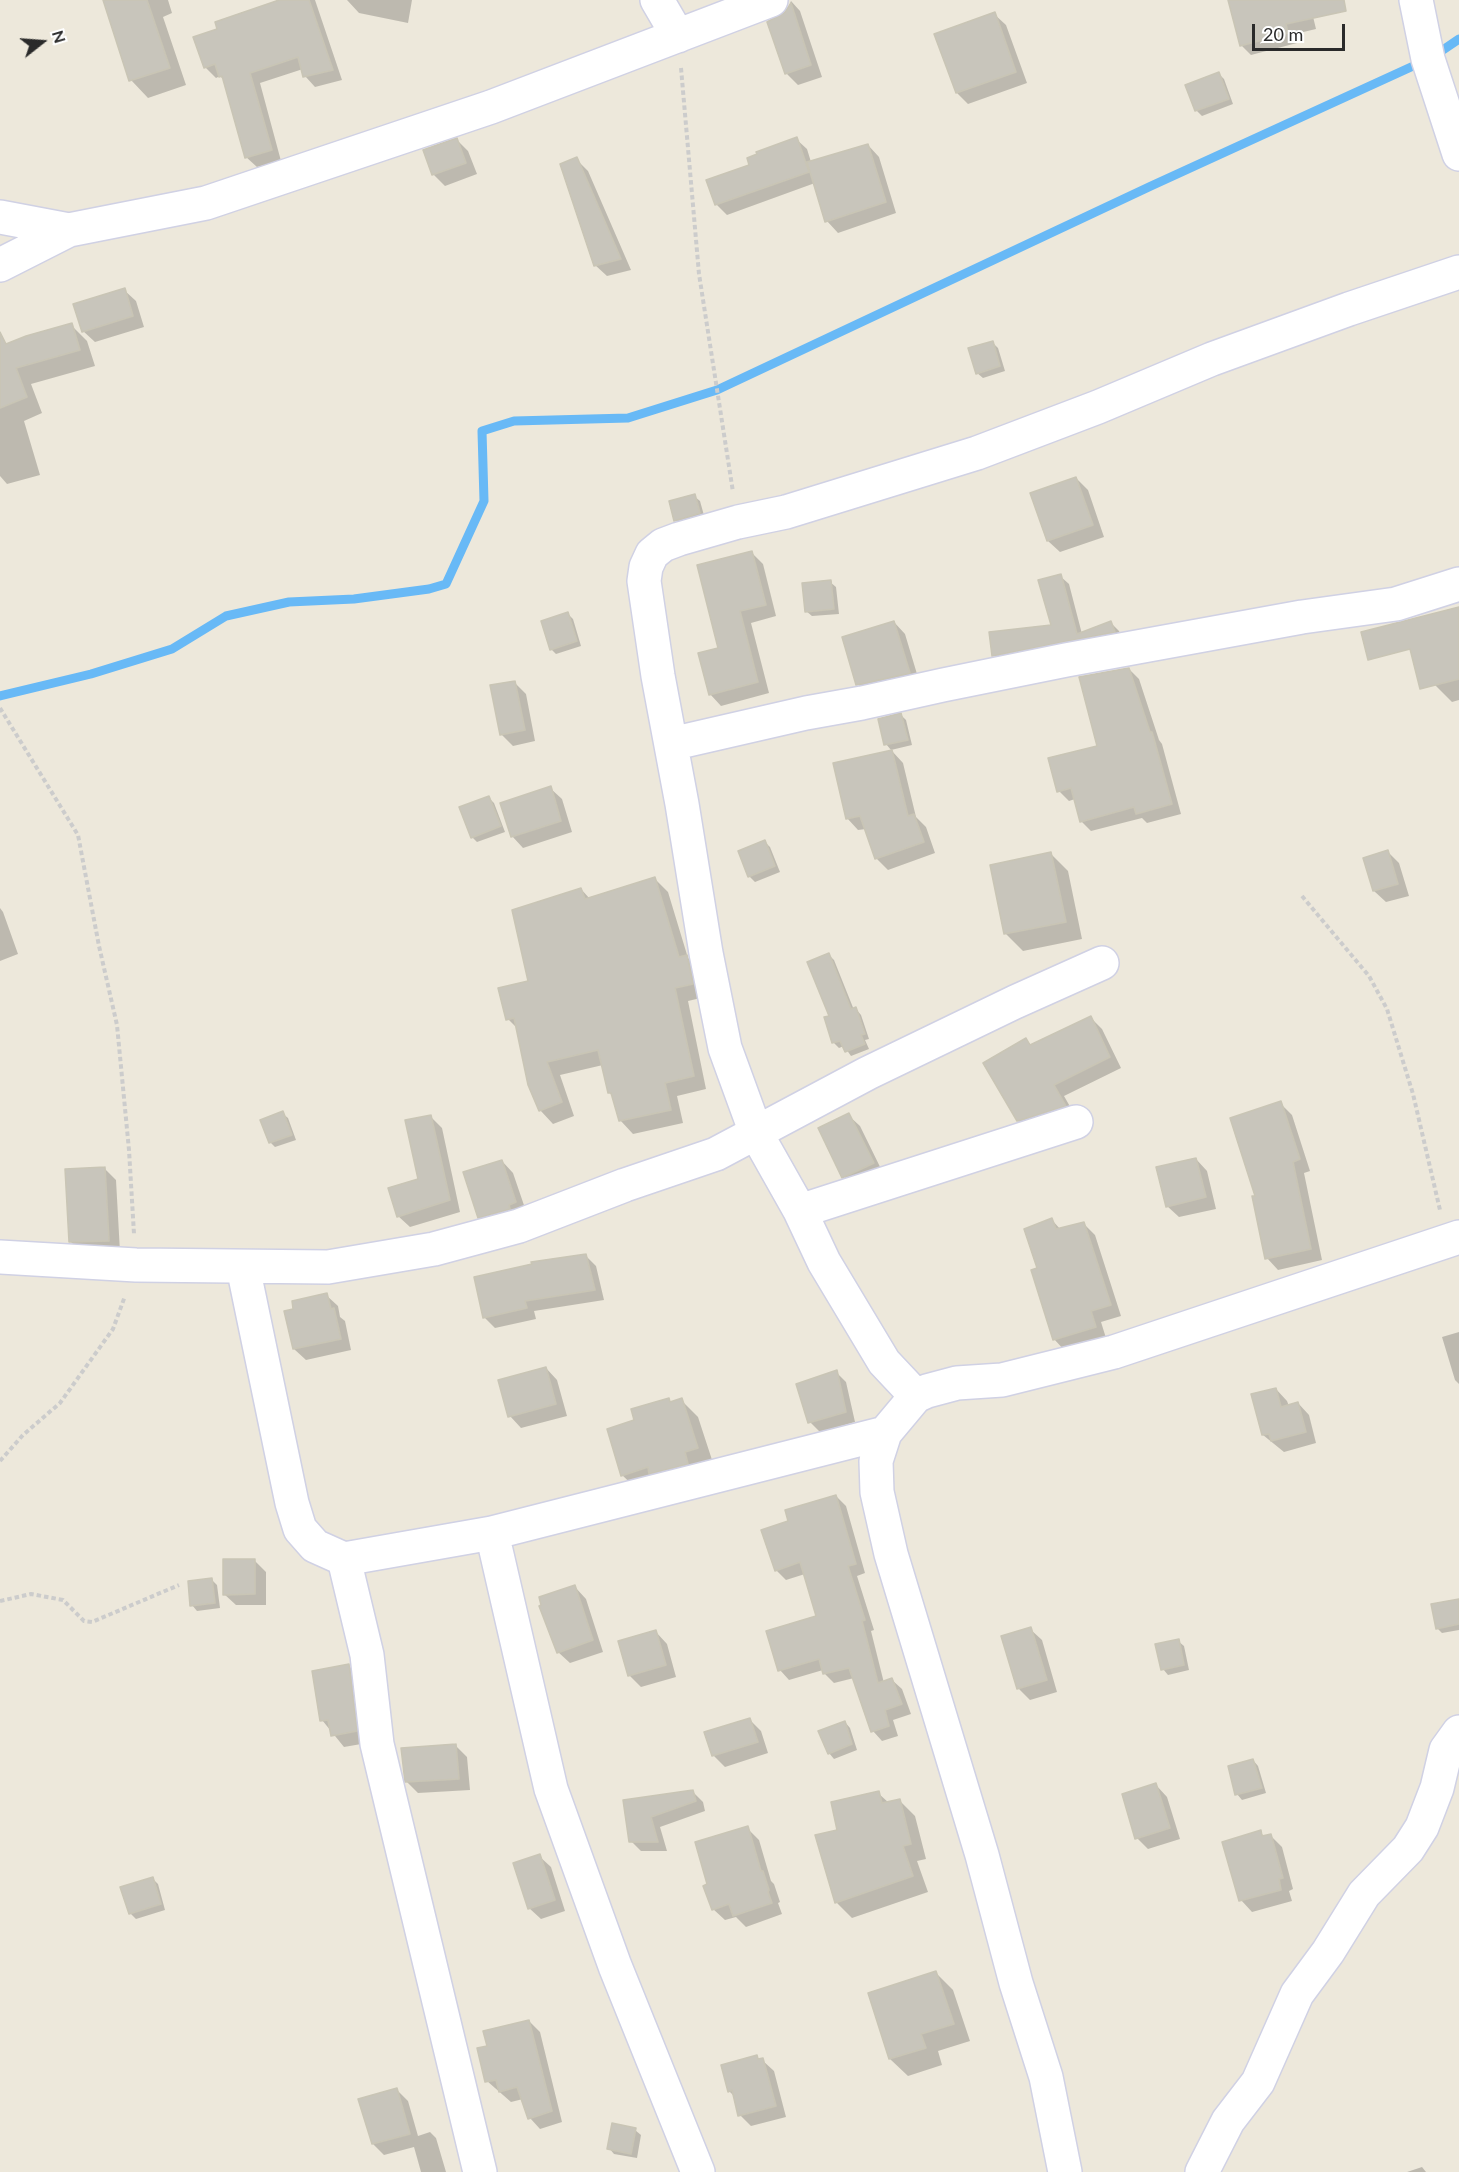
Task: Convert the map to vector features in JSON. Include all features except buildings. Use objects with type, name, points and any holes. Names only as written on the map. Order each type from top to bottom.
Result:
[{"type":"street","points":[[657,0],[678,36]]},
{"type":"street","points":[[0,265],[69,230],[206,203],[491,107],[771,0]]},
{"type":"street","points":[[1416,0],[1428,59],[1459,154]]},
{"type":"street","points":[[0,217],[69,230]]},
{"type":"street","points":[[916,1396],[884,1362],[865,1334],[824,1262],[800,1210],[756,1133],[725,1048],[706,953],[658,676],[644,580],[646,567],[652,554],[663,545],[738,522],[786,512],[977,453],[1098,407],[1212,359],[1459,272]]},
{"type":"street","points":[[671,744],[806,713],[1066,660],[1302,617],[1396,604],[1459,584]]},
{"type":"street","points":[[0,1257],[136,1265],[328,1267],[434,1249],[519,1226],[624,1185],[716,1154],[868,1073],[1102,963]]},
{"type":"street","points":[[800,1210],[1076,1122]]},
{"type":"street","points":[[1065,2172],[1046,2077],[1016,1983],[982,1855],[891,1554],[877,1492],[876,1461],[885,1433],[916,1396],[927,1390],[957,1383],[1002,1380],[1114,1352],[1453,1239]]},
{"type":"street","points":[[243,1267],[292,1503],[300,1529],[315,1546],[344,1559],[492,1533],[885,1433]]},
{"type":"street","points":[[492,1533],[551,1789],[615,1966],[698,2172]]},
{"type":"street","points":[[344,1559],[367,1655],[377,1744],[480,2172]]},
{"type":"street","points":[[1202,2172],[1228,2121],[1258,2082],[1297,1994],[1335,1942],[1364,1894],[1408,1849],[1422,1827],[1437,1788],[1446,1750],[1459,1732]]},
{"type":"path","points":[[678,36],[699,274],[738,522]]},
{"type":"path","points":[[0,708],[78,836],[117,1025],[129,1150],[136,1265],[113,1329],[60,1403],[22,1435],[0,1461]]},
{"type":"path","points":[[1302,896],[1369,976],[1388,1009],[1453,1239]]},
{"type":"path","points":[[0,1601],[31,1594],[63,1599],[84,1621],[92,1622],[178,1585]]},
{"type":"waterway","points":[[1434,56],[1459,39]]},
{"type":"waterway","points":[[0,696],[91,674],[172,649],[226,616],[289,602],[354,599],[429,589],[446,584],[484,501],[482,431],[514,421],[628,418],[717,390],[1151,186],[1422,62]]}]
